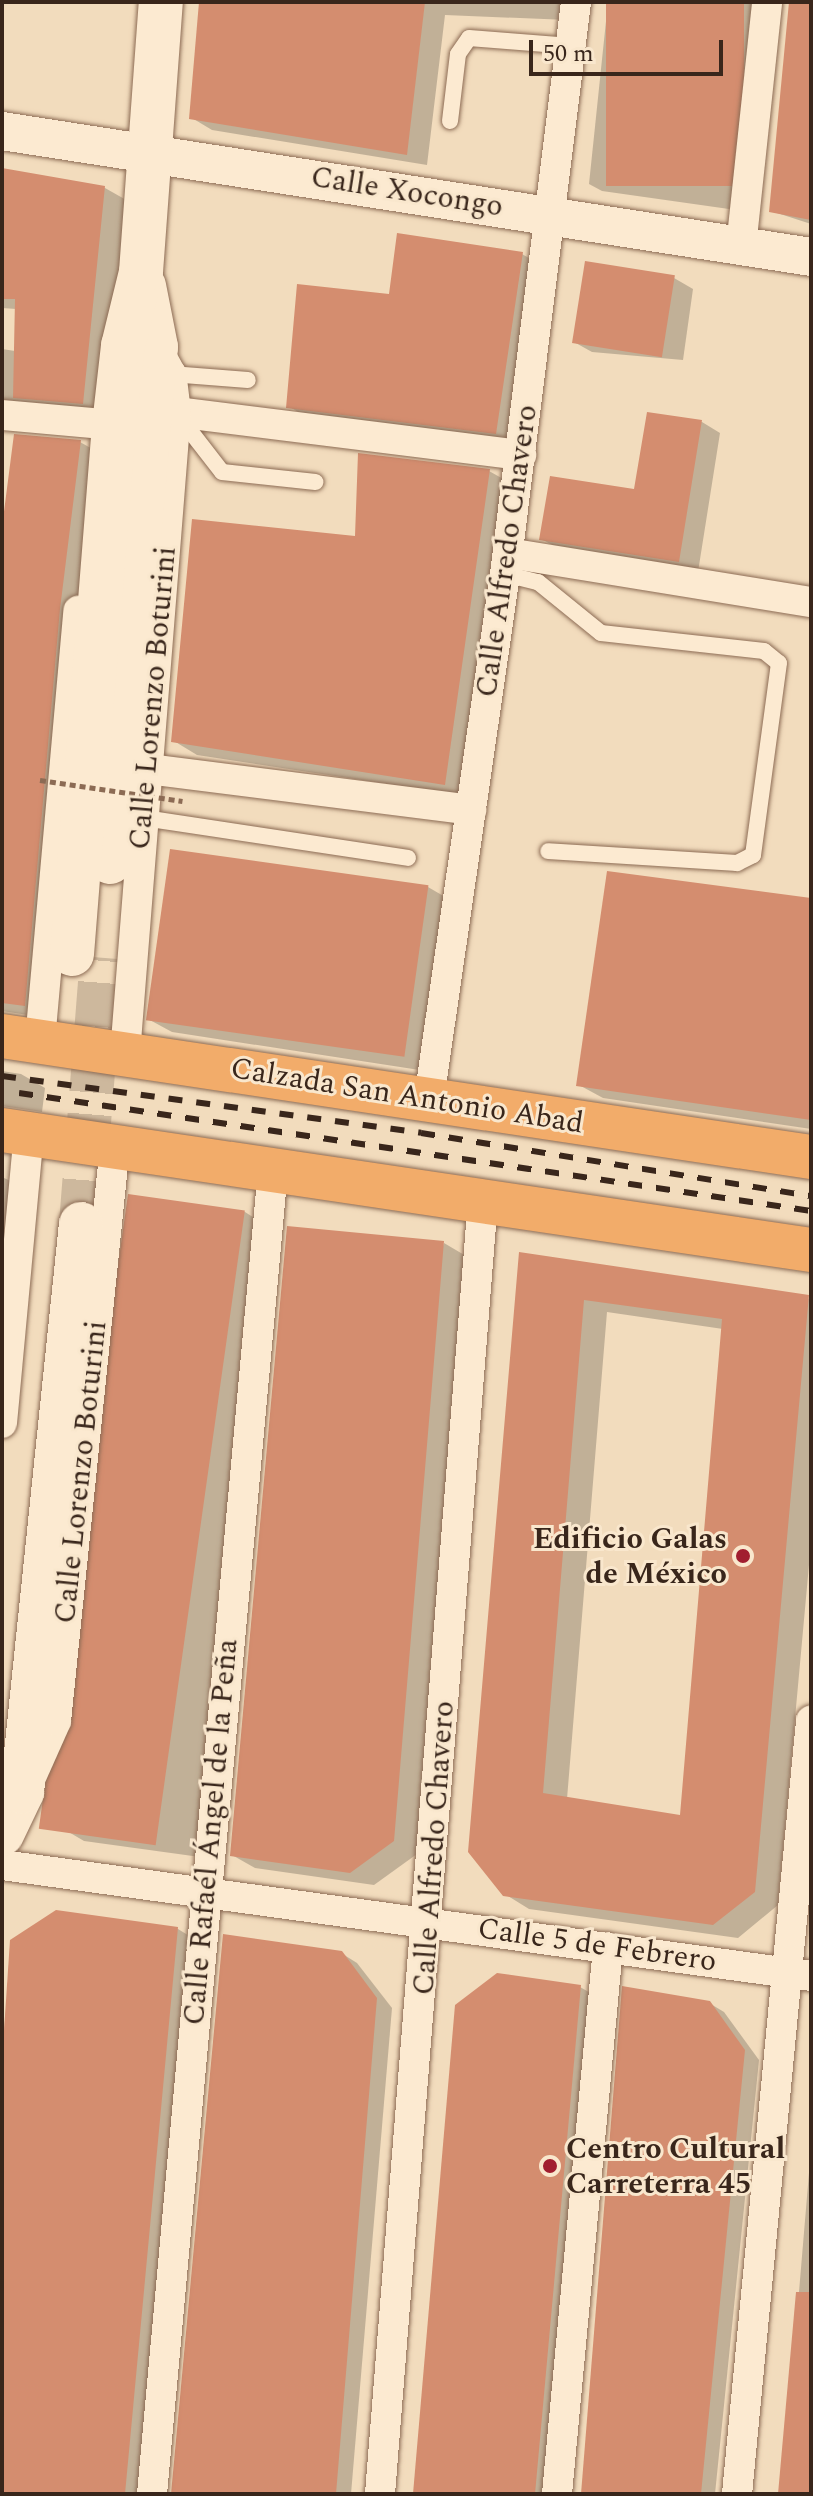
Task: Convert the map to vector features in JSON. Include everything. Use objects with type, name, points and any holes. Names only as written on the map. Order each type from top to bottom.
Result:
[{"type":"highway","name":"Calzada San Antonio Abad","points":[[21,1038],[811,1157]]},
{"type":"highway","points":[[15,1132],[811,1250]]},
{"type":"main road","name":"Calle Lorenzo Boturini","points":[[141,272],[164,361],[87,956],[114,425],[123,346],[141,272],[147,153],[161,2]]},
{"type":"main road","name":"Calle Lorenzo Boturini","points":[[2,1719],[65,1222],[22,1792],[2,1834]]},
{"type":"street","name":"Calle Alfredo Chavero","points":[[429,1099],[521,455],[553,214],[576,2]]},
{"type":"street","points":[[741,247],[767,2]]},
{"type":"street","name":"Calle Xocongo","points":[[2,131],[553,214],[811,257]]},
{"type":"street","name":"Calle Lorenzo Boturini","points":[[125,1054],[176,412],[164,361]]},
{"type":"street","points":[[176,412],[521,455]]},
{"type":"street","points":[[2,415],[114,425]]},
{"type":"street","name":"Calle Lorenzo Boturini","points":[[21,1038],[91,472],[99,442],[114,425]]},
{"type":"street","points":[[506,564],[811,602]]},
{"type":"street","points":[[148,769],[471,810]]},
{"type":"street","points":[[2,1423],[15,1132]]},
{"type":"street","name":"Calle Lorenzo Boturini","points":[[22,1792],[56,1721],[115,1145]]},
{"type":"street","name":"Calle Rafaél Ángel de la Peña","points":[[152,2494],[273,1169]]},
{"type":"street","name":"Calle Alfredo Chavero","points":[[380,2494],[429,1921],[483,1201]]},
{"type":"street","points":[[737,2494],[800,1974],[811,1721]]},
{"type":"street","name":"Calle 5 de Febrero","points":[[2,1865],[205,1889],[800,1974]]},
{"type":"street","points":[[557,2494],[608,1947]]},
{"type":"lane","points":[[450,121],[458,54],[469,38],[571,46]]},
{"type":"lane","points":[[164,361],[248,380]]},
{"type":"lane","points":[[176,412],[222,472],[315,482]]},
{"type":"lane","points":[[506,564],[538,582],[601,633],[764,651],[779,663],[753,855],[737,863],[548,851]]},
{"type":"lane","points":[[144,818],[408,858]]},
{"type":"path","points":[[40,780],[182,801]]},
{"type":"building","points":[[199,2],[425,2],[407,155],[189,119]]},
{"type":"building","points":[[606,2],[744,2],[744,186],[606,186]]},
{"type":"building","points":[[789,2],[811,2],[811,220],[769,212]]},
{"type":"building","points":[[2,168],[105,186],[83,404],[13,398],[15,299],[2,299]]},
{"type":"building","points":[[397,233],[523,252],[496,434],[286,408],[297,284],[389,294]]},
{"type":"building","points":[[585,261],[675,275],[662,357],[572,343]]},
{"type":"building","points":[[647,412],[702,420],[679,562],[539,540],[550,476],[634,489]]},
{"type":"building","points":[[14,434],[81,440],[60,609],[25,1006],[2,1003],[2,527]]},
{"type":"building","points":[[358,453],[490,469],[445,785],[171,742],[192,519],[355,536]]},
{"type":"building","points":[[170,849],[428,885],[404,1057],[146,1020]]},
{"type":"building","points":[[607,871],[811,898],[811,1120],[576,1086]]},
{"type":"building","points":[[128,1194],[245,1210],[156,1845],[39,1829]]},
{"type":"building","points":[[287,1226],[444,1241],[394,1841],[350,1873],[230,1856]]},
{"type":"building","name":"Edificio Galas de México","points":[[519,1252],[809,1295],[755,1892],[713,1925],[503,1896],[468,1852]],"holes":[[[584,1300],[722,1319],[680,1815],[543,1793]]]},
{"type":"building","points":[[56,1910],[178,1927],[125,2494],[2,2494],[2,2061],[10,1940]]},
{"type":"building","points":[[223,1934],[342,1951],[377,1998],[336,2494],[171,2494]]},
{"type":"building","points":[[497,1973],[581,1985],[535,2494],[413,2494],[455,2005]]},
{"type":"building","points":[[622,1986],[710,2001],[745,2050],[701,2494],[581,2494]]},
{"type":"building","points":[[796,2292],[811,2292],[811,2494],[778,2494]]},
{"type":"tunnel","points":[[81,1224],[102,958]]},
{"type":"railway","points":[[2,1076],[421,1133],[811,1196]]},
{"type":"railway","points":[[19,1093],[811,1211]]},
{"type":"place","name":"Edificio Galas de México","points":[[743,1556]]},
{"type":"place","name":"Centro Cultural Carreterra 45","points":[[550,2166]]}]
